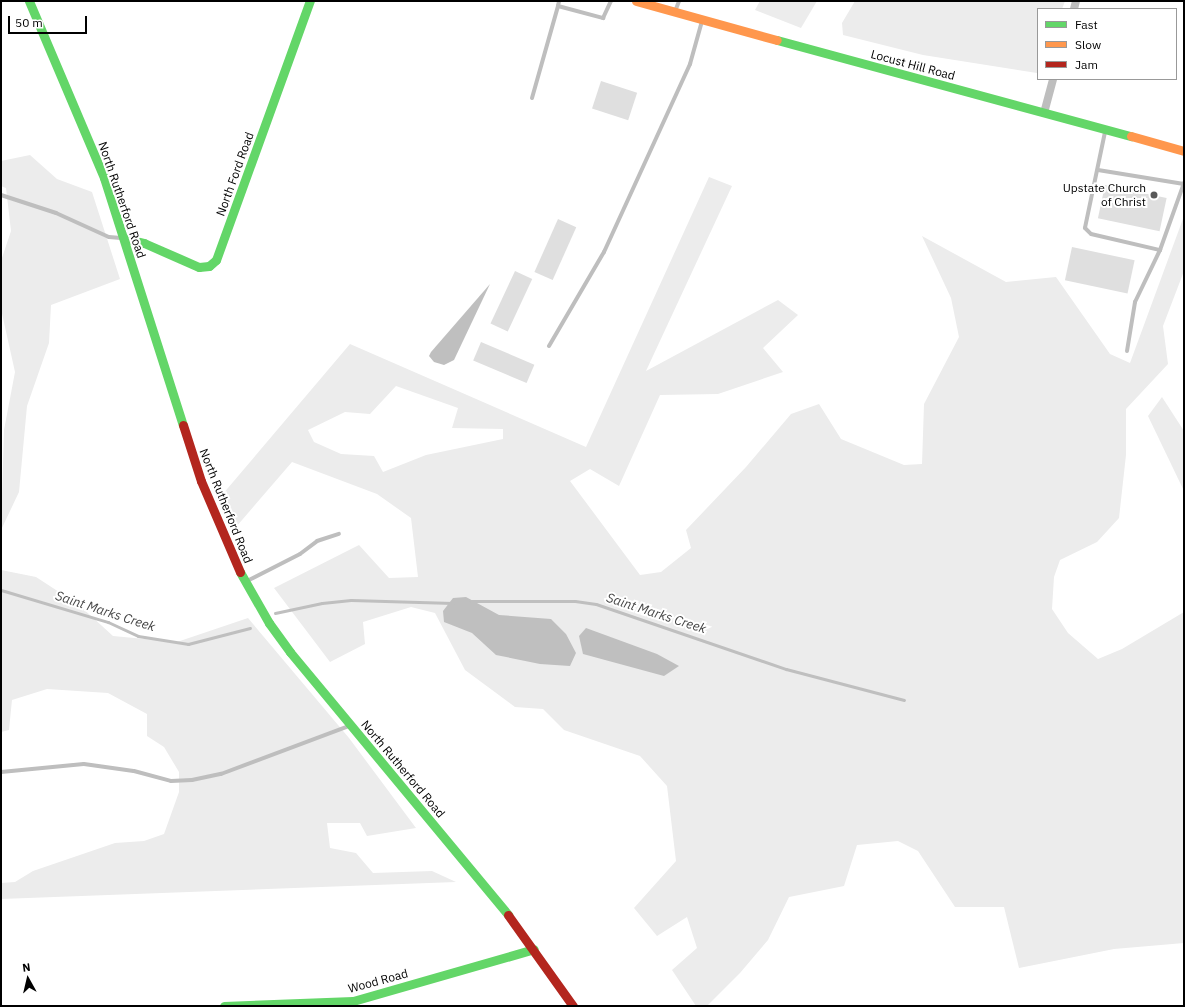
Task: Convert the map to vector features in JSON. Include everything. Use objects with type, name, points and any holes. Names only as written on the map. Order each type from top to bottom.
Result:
[{"type":"street","name":"North Rutherford Road","points":[[29,1],[80,116],[124,238],[200,481],[224,541],[244,582],[269,623],[290,652],[500,904],[534,949],[573,1006]]},
{"type":"street","name":"North Ford Road","points":[[124,238],[144,243],[199,267],[209,266],[216,260],[310,1]]},
{"type":"street","name":"Locust Hill Road","points":[[636,1],[1184,151]]},
{"type":"street","points":[[1044,113],[1053,80]]},
{"type":"street","name":"Wood Road","points":[[224,1006],[353,1001],[534,949]]},
{"type":"lane","points":[[532,98],[558,3],[603,18],[611,1]]},
{"type":"lane","points":[[675,12],[679,1]]},
{"type":"lane","points":[[549,346],[604,252],[690,64],[702,19]]},
{"type":"lane","points":[[1106,130],[1085,228],[1087,231],[1160,250]]},
{"type":"lane","points":[[1098,170],[1184,183],[1160,250],[1135,302],[1127,351]]},
{"type":"lane","points":[[1,196],[56,213],[109,237],[124,238]]},
{"type":"lane","points":[[244,582],[300,554],[317,541],[339,534]]},
{"type":"lane","points":[[1,772],[84,764],[134,771],[171,781],[192,780],[221,774],[351,725]]},
{"type":"shaded area","points":[[760,1],[817,1],[801,28],[755,10]]},
{"type":"shaded area","points":[[855,1],[1065,1],[1062,8],[1037,8],[1037,73],[923,55],[843,35],[842,23]]},
{"type":"shaded area","points":[[30,155],[57,179],[92,192],[120,279],[51,305],[49,343],[27,406],[19,492],[1,530],[4,430],[15,372],[1,309],[1,261],[11,231],[6,188],[1,186],[1,161]]},
{"type":"shaded area","points":[[709,177],[732,186],[646,371],[778,300],[798,315],[763,348],[783,372],[718,394],[660,395],[619,486],[590,469],[570,481],[640,575],[661,572],[691,548],[686,530],[746,467],[791,414],[819,404],[841,439],[904,465],[922,464],[924,404],[959,337],[951,298],[922,236],[1006,282],[1056,277],[1110,354],[1130,363],[1184,216],[1184,271],[1163,326],[1168,364],[1126,409],[1126,455],[1119,518],[1097,542],[1060,560],[1054,577],[1052,609],[1068,633],[1098,659],[1122,649],[1184,612],[1184,943],[1114,949],[1019,968],[1004,907],[955,907],[918,851],[898,841],[857,845],[844,886],[789,897],[768,940],[740,973],[707,1006],[696,1006],[672,970],[697,948],[687,917],[657,936],[634,908],[676,861],[667,786],[640,756],[564,730],[543,709],[515,707],[465,670],[435,613],[411,607],[363,622],[365,644],[330,662],[274,588],[359,545],[389,578],[418,577],[411,518],[377,494],[292,462],[236,527],[222,495],[350,344],[586,447]],"holes":[[[396,386],[458,408],[452,428],[503,429],[503,439],[426,455],[383,472],[374,456],[341,454],[314,442],[308,430],[345,412],[370,414]]]},
{"type":"shaded area","points":[[490,284],[454,360],[444,365],[434,362],[429,356],[431,352]]},
{"type":"shaded area","points":[[1162,397],[1184,431],[1184,491],[1148,416]]},
{"type":"shaded area","points":[[1,570],[36,577],[79,605],[113,636],[177,642],[248,618],[349,738],[416,828],[367,836],[360,823],[327,823],[330,848],[356,853],[373,873],[432,871],[456,882],[1,899],[1,883],[15,882],[33,871],[115,843],[144,841],[164,834],[179,792],[179,772],[164,747],[147,736],[147,714],[108,693],[47,689],[12,700],[9,730],[1,732]]},
{"type":"shaded area","points":[[466,597],[499,615],[551,619],[566,634],[576,653],[570,666],[540,664],[496,655],[472,633],[444,622],[443,611],[453,598]]},
{"type":"shaded area","points":[[586,628],[657,654],[679,666],[664,676],[583,654],[579,636]]},
{"type":"building","points":[[601,81],[637,93],[628,120],[592,109]]},
{"type":"building","points":[[1105,185],[1167,198],[1160,231],[1098,218]]},
{"type":"building","points":[[558,219],[576,227],[553,280],[534,272]]},
{"type":"building","points":[[1072,247],[1135,260],[1128,294],[1065,280]]},
{"type":"building","points":[[515,271],[532,279],[508,332],[490,324]]},
{"type":"building","points":[[481,342],[534,365],[527,383],[473,360]]},
{"type":"waterway","name":"Saint Marks Creek","points":[[1,590],[108,622],[138,636],[188,644],[250,628]]},
{"type":"waterway","name":"Saint Marks Creek","points":[[275,613],[322,603],[351,600],[453,603]]},
{"type":"waterway","name":"Saint Marks Creek","points":[[471,601],[575,601],[596,604],[786,669],[904,700]]},
{"type":"traffic: fast","points":[[29,1],[104,178],[183,425]]},
{"type":"traffic: fast","points":[[124,238],[144,243],[199,267],[209,266],[216,260],[310,1]]},
{"type":"traffic: fast","points":[[777,40],[1131,136]]},
{"type":"traffic: fast","points":[[240,572],[269,623],[290,652],[508,915]]},
{"type":"traffic: fast","points":[[224,1006],[353,1001],[534,949]]},
{"type":"traffic: slow","points":[[636,1],[777,40]]},
{"type":"traffic: slow","points":[[1131,136],[1184,151]]},
{"type":"traffic: jam","points":[[183,425],[201,481],[240,572]]},
{"type":"traffic: jam","points":[[508,915],[573,1006]]},
{"type":"place","name":"Upstate Church of Christ","points":[[1154,195]]}]
